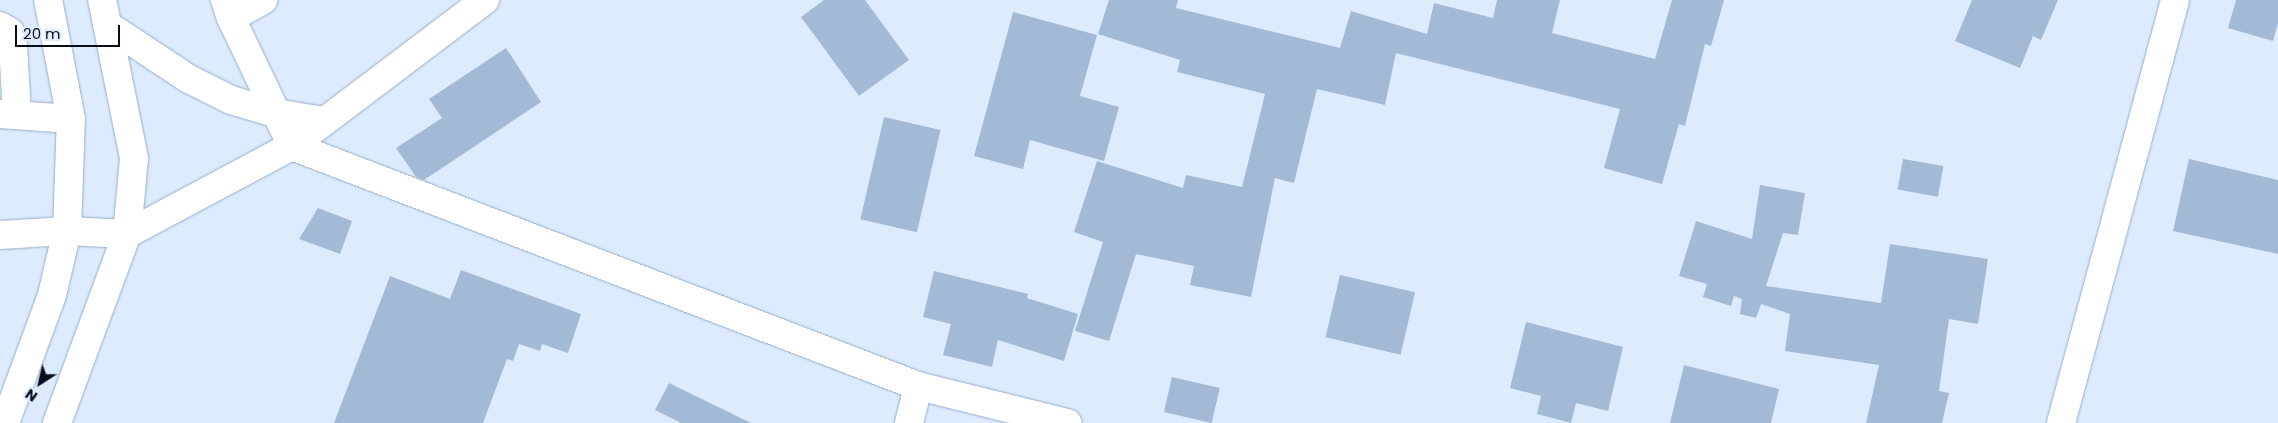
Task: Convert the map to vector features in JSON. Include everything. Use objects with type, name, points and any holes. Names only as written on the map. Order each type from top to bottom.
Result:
[{"type":"street","points":[[5,423],[52,295],[67,231],[71,119],[48,0]]},
{"type":"street","points":[[263,0],[228,9],[292,146],[918,386],[1067,423]]},
{"type":"street","points":[[0,235],[67,231],[127,234],[292,146],[485,0]]},
{"type":"street","points":[[2061,423],[2175,0]]},
{"type":"street","points":[[104,12],[189,79],[231,100],[275,113],[324,121]]},
{"type":"street","points":[[57,423],[127,234],[134,158],[104,12]]},
{"type":"street","points":[[0,26],[10,32],[13,45],[8,114],[71,119]]},
{"type":"street","points":[[909,423],[918,386]]},
{"type":"building","points":[[824,0],[865,0],[909,60],[859,96],[801,17]]},
{"type":"building","points":[[1109,0],[1178,0],[1176,8],[1340,48],[1351,11],[1427,34],[1434,3],[1493,18],[1497,0],[1560,0],[1552,33],[1655,59],[1672,0],[1724,0],[1711,46],[1705,44],[1685,126],[1679,124],[1662,184],[1604,168],[1620,109],[1396,53],[1385,105],[1317,89],[1294,183],[1275,178],[1251,297],[1190,285],[1194,266],[1136,254],[1109,341],[1075,331],[1103,242],[1074,232],[1097,161],[1183,188],[1186,175],[1242,187],[1265,94],[1177,72],[1180,60],[1098,34]]},
{"type":"building","points":[[1972,0],[2058,0],[2041,40],[2033,36],[2020,68],[1955,41]]},
{"type":"building","points":[[2236,0],[2278,0],[2278,23],[2273,41],[2228,28]]},
{"type":"building","points":[[1013,12],[1097,35],[1080,96],[1119,107],[1104,161],[1030,140],[1023,169],[974,156]]},
{"type":"building","points":[[506,48],[541,102],[424,180],[416,177],[396,148],[442,118],[429,99]]},
{"type":"building","points":[[884,117],[941,130],[917,232],[860,219]]},
{"type":"building","points":[[1903,159],[1943,166],[1938,197],[1898,190]]},
{"type":"building","points":[[2189,159],[2278,180],[2278,254],[2173,231]]},
{"type":"building","points":[[1760,185],[1805,193],[1798,235],[1783,233],[1766,286],[1881,303],[1890,244],[1988,259],[1978,324],[1949,319],[1939,391],[1949,393],[1942,423],[1866,423],[1879,365],[1785,351],[1790,314],[1761,304],[1756,318],[1740,314],[1742,299],[1734,296],[1731,306],[1703,297],[1707,284],[1679,276],[1696,221],[1752,239]]},
{"type":"building","points":[[318,208],[352,221],[340,254],[299,239]]},
{"type":"building","points":[[461,270],[581,314],[568,353],[542,344],[540,351],[519,344],[513,361],[507,359],[483,423],[334,423],[390,276],[450,299]]},
{"type":"building","points":[[934,271],[1028,294],[1027,298],[1078,314],[1064,361],[998,340],[992,367],[943,355],[951,324],[923,317]]},
{"type":"building","points":[[1340,275],[1415,292],[1401,355],[1326,337]]},
{"type":"building","points":[[1526,322],[1623,347],[1608,411],[1576,403],[1571,423],[1537,414],[1541,396],[1510,388]]},
{"type":"building","points":[[1684,365],[1779,389],[1771,423],[1670,423]]},
{"type":"building","points":[[1172,377],[1220,388],[1212,423],[1164,412]]},
{"type":"building","points":[[669,383],[751,423],[681,423],[655,410]]}]
